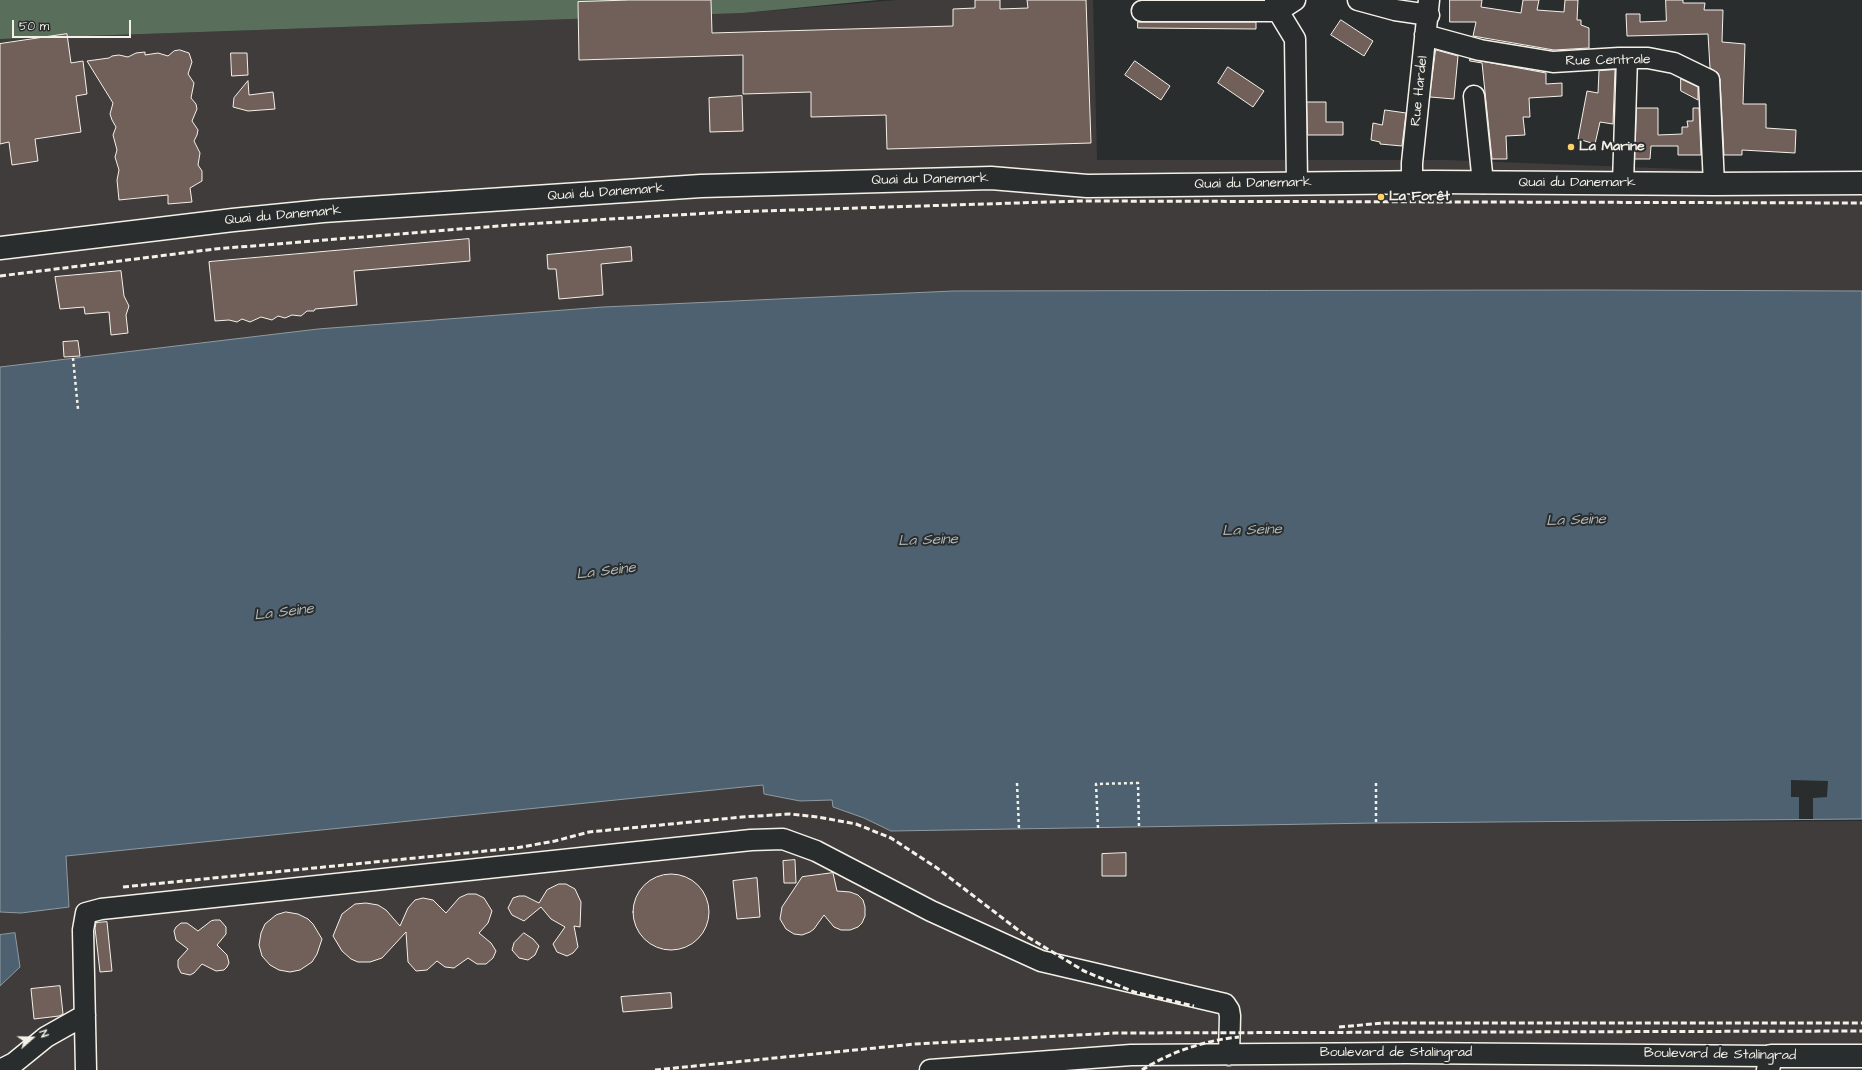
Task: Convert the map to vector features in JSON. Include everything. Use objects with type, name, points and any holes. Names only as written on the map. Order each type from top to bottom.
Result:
[{"type":"main road","name":"Quai du Danemark","points":[[0,248],[323,211],[701,186],[991,178],[1087,186],[1297,183],[1862,183]]},
{"type":"main road","name":"Boulevard de Stalingrad","points":[[1769,1063],[1862,1056]]},
{"type":"street","points":[[1142,11],[1277,6],[1295,0]]},
{"type":"street","points":[[1358,0],[1395,10],[1429,7]]},
{"type":"street","points":[[1277,6],[1295,39],[1297,183]]},
{"type":"street","name":"Rue Hardel","points":[[1412,183],[1412,163],[1429,7]]},
{"type":"street","name":"Rue Centrale","points":[[1426,35],[1480,50],[1552,62],[1648,58],[1674,63],[1709,80],[1714,184]]},
{"type":"street","points":[[1623,183],[1626,58]]},
{"type":"street","points":[[1474,96],[1483,183]]},
{"type":"street","points":[[86,1070],[83,930],[86,913],[101,909],[751,840],[783,839],[816,850],[931,911],[1041,961],[1225,1004],[1229,1010],[1238,1060]]},
{"type":"street","points":[[0,1070],[14,1063],[46,1038],[85,1015]]},
{"type":"street","name":"Boulevard de Stalingrad","points":[[930,1070],[995,1067],[1131,1055],[1207,1062],[1414,1053],[1769,1063]]},
{"type":"path","points":[[73,358],[78,409]]},
{"type":"path","points":[[1017,783],[1019,829]]},
{"type":"path","points":[[1098,828],[1096,784],[1138,783],[1139,827]]},
{"type":"path","points":[[1376,783],[1376,823]]},
{"type":"shaded area","points":[[896,0],[1093,0],[1097,160],[1446,160],[1862,176],[1862,315],[0,420],[0,39],[743,13]]},
{"type":"shaded area","points":[[764,785],[764,793],[800,801],[832,800],[891,831],[1376,823],[1862,821],[1862,1070],[0,1070],[0,912],[21,913],[66,856]]},
{"type":"green space","points":[[0,0],[878,0],[743,13],[0,39]]},
{"type":"water","name":"La Seine","points":[[953,291],[1862,291],[1862,819],[1376,823],[891,831],[864,818],[833,807],[832,800],[800,801],[764,794],[763,785],[66,856],[69,907],[21,913],[0,912],[0,367],[318,329],[603,307]]},
{"type":"water","points":[[15,933],[20,967],[0,986],[0,935]]},
{"type":"pier","points":[[1791,780],[1828,781],[1827,797],[1813,798],[1813,819],[1799,819],[1799,797],[1791,797]]},
{"type":"building","points":[[630,0],[711,0],[712,33],[953,26],[953,9],[975,8],[975,0],[1000,0],[1000,9],[1028,8],[1027,0],[1086,0],[1091,143],[887,149],[886,115],[811,117],[811,92],[743,94],[743,55],[579,60],[578,2]]},
{"type":"building","points":[[1450,0],[1482,0],[1481,7],[1521,13],[1523,0],[1539,0],[1537,10],[1564,12],[1565,0],[1578,0],[1577,20],[1581,20],[1581,25],[1589,28],[1589,48],[1554,50],[1473,36],[1476,22],[1450,22]]},
{"type":"building","points":[[1666,0],[1683,0],[1683,3],[1705,3],[1704,10],[1723,10],[1722,42],[1745,44],[1743,104],[1766,104],[1766,128],[1796,130],[1795,153],[1742,150],[1742,155],[1724,155],[1720,79],[1718,73],[1710,68],[1708,34],[1627,36],[1626,14],[1640,14],[1640,22],[1666,21]]},
{"type":"building","points":[[1341,20],[1373,41],[1364,56],[1331,35]]},
{"type":"building","points":[[1138,22],[1256,22],[1256,29],[1138,28]]},
{"type":"building","points":[[67,34],[71,63],[83,61],[87,94],[76,96],[81,132],[35,139],[38,161],[12,165],[9,142],[0,144],[0,44]]},
{"type":"building","points":[[180,50],[189,53],[192,62],[188,74],[194,83],[191,98],[196,104],[197,109],[192,121],[198,130],[194,141],[200,153],[198,165],[202,171],[202,181],[190,188],[192,202],[168,204],[168,195],[119,200],[117,180],[119,170],[115,157],[117,150],[113,135],[116,127],[110,114],[113,103],[87,61],[119,55],[128,57],[136,53],[145,52],[145,55],[158,53],[168,56],[174,51]]},
{"type":"building","points":[[1436,50],[1458,56],[1454,99],[1430,97]]},
{"type":"building","points":[[231,53],[247,53],[248,75],[232,76]]},
{"type":"building","points":[[1470,59],[1546,73],[1546,84],[1562,83],[1562,96],[1529,98],[1530,117],[1523,117],[1525,135],[1506,136],[1507,159],[1492,159],[1482,63],[1470,61]]},
{"type":"building","points":[[1135,61],[1170,86],[1161,100],[1125,75]]},
{"type":"building","points":[[1228,67],[1264,91],[1253,107],[1218,83]]},
{"type":"building","points":[[1615,70],[1613,124],[1600,122],[1595,144],[1578,139],[1587,91],[1598,93],[1599,71]]},
{"type":"building","points":[[1681,79],[1698,87],[1698,100],[1681,91]]},
{"type":"building","points":[[248,81],[249,95],[273,92],[275,109],[248,111],[233,107],[234,98]]},
{"type":"building","points":[[742,96],[743,131],[710,132],[709,98]]},
{"type":"building","points":[[1307,102],[1326,102],[1326,122],[1343,122],[1343,135],[1308,135]]},
{"type":"building","points":[[1637,108],[1658,108],[1658,135],[1682,134],[1682,127],[1688,127],[1687,121],[1693,121],[1693,108],[1699,108],[1701,155],[1678,155],[1678,146],[1651,146],[1650,159],[1635,159]]},
{"type":"building","points":[[1385,110],[1406,113],[1402,146],[1380,144],[1380,142],[1371,140],[1373,123],[1382,125]]},
{"type":"building","points":[[469,239],[470,261],[354,271],[357,305],[315,309],[314,311],[307,311],[301,316],[292,315],[285,318],[278,316],[272,320],[261,317],[250,322],[242,319],[237,322],[229,320],[215,321],[209,262]]},
{"type":"building","points":[[631,247],[632,261],[601,264],[603,295],[559,299],[556,269],[548,269],[547,255]]},
{"type":"building","points":[[121,271],[124,296],[129,306],[126,315],[128,333],[111,335],[109,312],[85,314],[84,307],[60,309],[55,277]]},
{"type":"building","points":[[78,341],[80,356],[64,357],[63,342]]},
{"type":"building","points":[[1126,853],[1126,876],[1102,876],[1102,854]]},
{"type":"building","points":[[795,860],[796,883],[784,883],[783,861]]},
{"type":"building","points":[[833,873],[837,891],[850,892],[858,895],[863,900],[865,916],[862,923],[858,927],[850,930],[841,930],[834,927],[824,915],[814,929],[802,935],[794,934],[786,929],[780,919],[782,907],[802,877]]},
{"type":"building","points":[[671,874],[686,877],[698,885],[706,897],[709,912],[706,927],[698,939],[686,947],[671,950],[656,947],[644,939],[636,927],[633,912],[636,897],[644,885],[656,877]]},
{"type":"building","points":[[757,878],[760,917],[737,919],[733,881]]},
{"type":"building","points":[[559,884],[566,884],[575,889],[581,902],[580,927],[574,926],[578,947],[573,953],[567,956],[557,952],[553,944],[565,927],[551,919],[541,907],[524,921],[512,915],[508,908],[513,898],[519,896],[525,896],[539,903],[547,890]]},
{"type":"building","points":[[468,894],[476,894],[484,898],[492,911],[488,923],[479,933],[491,943],[496,951],[493,958],[486,964],[477,964],[468,958],[454,968],[445,967],[437,961],[427,970],[416,971],[408,962],[406,932],[382,958],[370,962],[358,962],[351,959],[342,951],[333,936],[342,914],[355,904],[366,903],[378,905],[386,910],[400,926],[408,908],[415,900],[423,898],[433,900],[446,913],[459,898]]},
{"type":"building","points":[[286,912],[298,914],[308,919],[313,924],[322,939],[317,954],[312,962],[300,970],[290,972],[279,970],[270,965],[262,956],[259,945],[261,933],[265,924],[276,915]]},
{"type":"building","points":[[220,920],[226,927],[226,934],[217,945],[227,955],[229,963],[227,967],[224,970],[216,971],[202,964],[194,973],[190,975],[181,973],[178,967],[178,960],[188,949],[176,940],[174,931],[176,927],[181,923],[187,923],[198,931],[211,921]]},
{"type":"building","points":[[107,922],[112,971],[100,972],[95,928],[96,923]]},
{"type":"building","points":[[524,933],[533,939],[539,946],[535,955],[528,960],[519,958],[512,950],[514,943]]},
{"type":"building","points":[[60,986],[63,1014],[59,1016],[34,1019],[31,989]]},
{"type":"building","points":[[671,993],[672,1008],[623,1012],[621,997]]},
{"type":"railway","points":[[0,276],[215,249],[510,225],[728,212],[1080,201],[1862,203]]},
{"type":"railway","points":[[123,887],[516,848],[555,841],[589,832],[742,817],[790,814],[818,817],[856,824],[891,838],[937,868],[1026,936],[1084,971],[1134,992],[1194,1006]]},
{"type":"railway","points":[[1339,1027],[1384,1023],[1862,1023]]},
{"type":"railway","points":[[655,1070],[915,1044],[1115,1033],[1862,1031]]},
{"type":"railway","points":[[1142,1070],[1176,1052],[1201,1044],[1239,1037]]},
{"type":"place","name":"La Marine","points":[[1571,147]]},
{"type":"place","name":"La Forêt","points":[[1381,197]]}]
